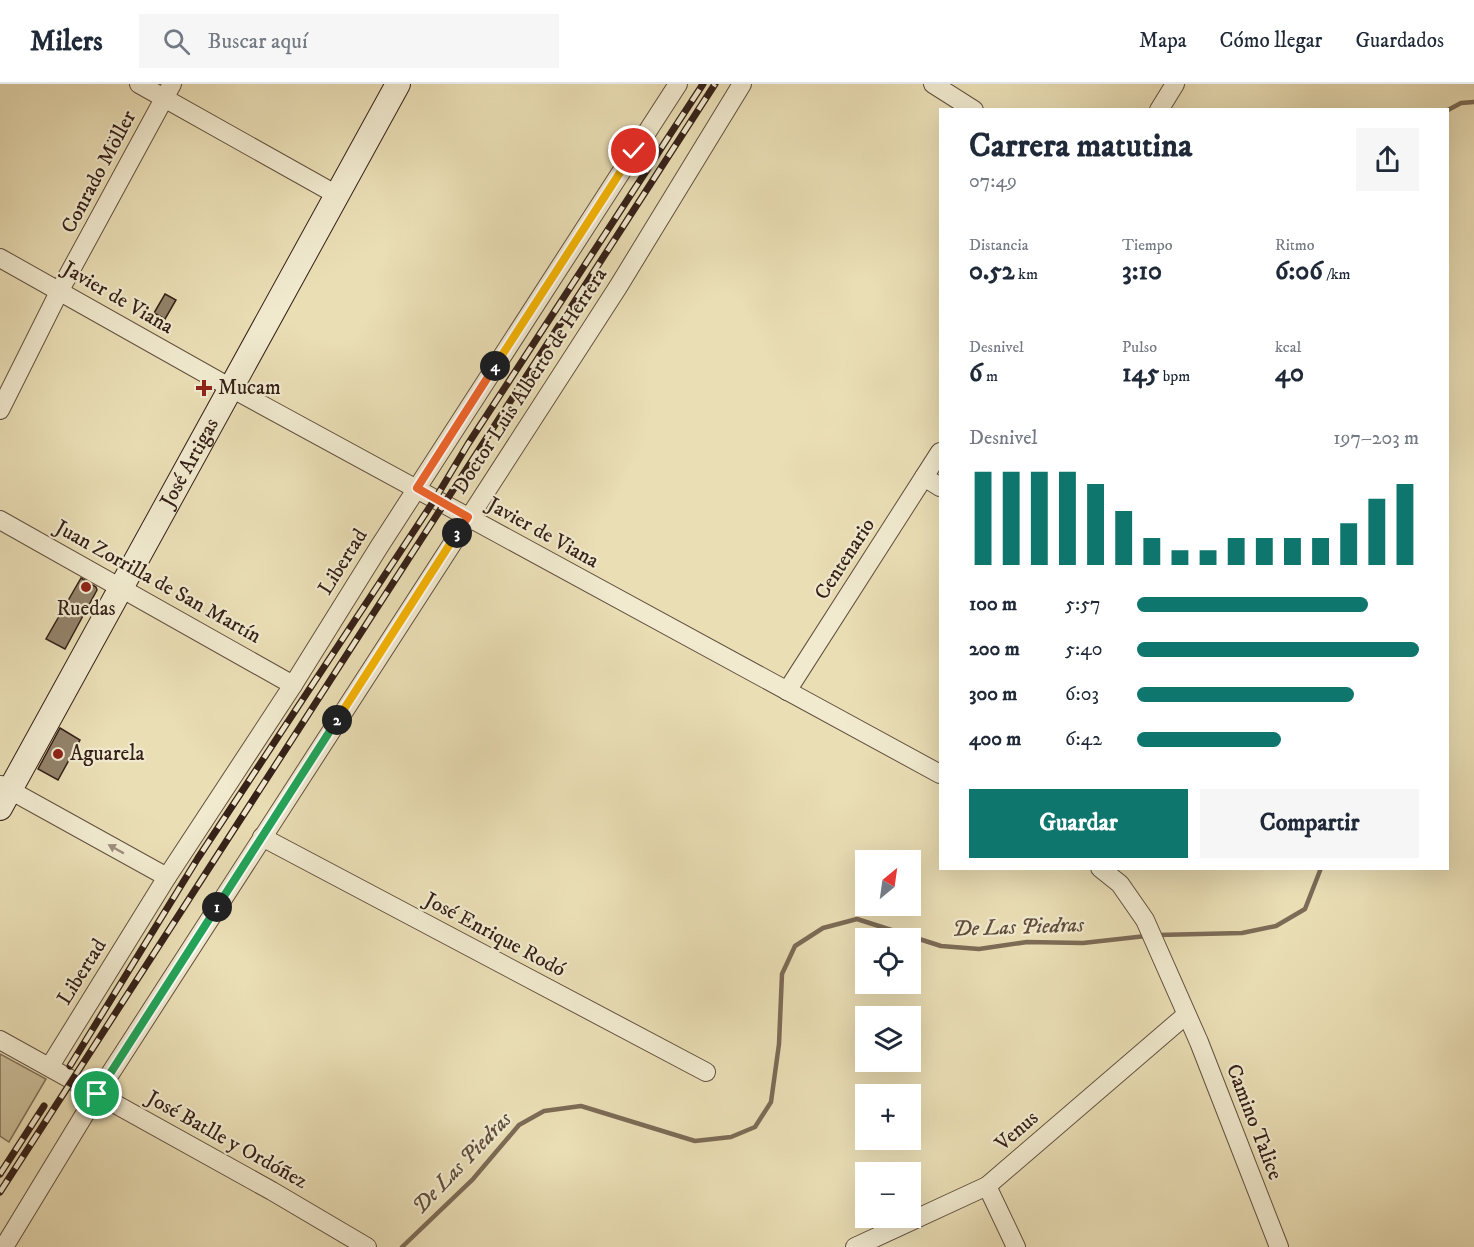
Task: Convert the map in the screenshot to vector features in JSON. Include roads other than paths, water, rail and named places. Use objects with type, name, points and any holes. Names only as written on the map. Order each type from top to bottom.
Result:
[{"type":"street","points":[[140,84],[168,91],[337,195]]},
{"type":"street","name":"José Artigas","points":[[3,794],[122,587],[398,84]]},
{"type":"street","name":"Libertad","points":[[50,1066],[167,878],[678,84]]},
{"type":"street","name":"Doctor Luis Alberto de Herrera","points":[[4,1247],[97,1094],[618,287],[742,84]]},
{"type":"street","points":[[933,84],[971,108]]},
{"type":"street","points":[[1161,108],[1175,84]]},
{"type":"street","name":"Conrado Möller","points":[[0,410],[60,291],[168,91]]},
{"type":"street","name":"Javier de Viana","points":[[0,258],[231,388],[939,773]]},
{"type":"street","name":"Centenario","points":[[787,691],[939,454]]},
{"type":"street","points":[[924,477],[939,486]]},
{"type":"street","name":"Juan Zorrilla de San Martín","points":[[0,520],[293,685]]},
{"type":"street","points":[[3,794],[167,878]]},
{"type":"street","name":"José Enrique Rodó","points":[[262,837],[706,1072]]},
{"type":"street","points":[[1102,870],[1120,884],[1145,920],[1186,1015]]},
{"type":"street","name":"Venus","points":[[855,1247],[987,1186],[1186,1015]]},
{"type":"street","name":"Camino Talice","points":[[1186,1015],[1199,1042],[1279,1247]]},
{"type":"street","name":"José Batlle y Ordóñez","points":[[0,1040],[50,1066],[363,1244]]},
{"type":"street","points":[[987,1186],[1016,1247]]},
{"type":"waterway","name":"De Las Piedras","points":[[1449,109],[1461,103],[1474,102]]},
{"type":"waterway","name":"De Las Piedras","points":[[1158,935],[1242,933],[1276,926],[1305,909],[1320,870]]},
{"type":"waterway","name":"De Las Piedras","points":[[402,1247],[473,1179],[519,1125],[544,1111],[581,1106],[695,1141],[731,1137],[755,1127],[771,1102],[779,1044],[782,974],[795,946],[823,928],[857,919],[941,946],[979,949],[1027,942],[1083,943],[1146,936]]},
{"type":"railway","points":[[70,1066],[198,858],[435,499],[468,444],[703,84]]},
{"type":"railway","points":[[0,1192],[715,84]]},
{"type":"railway","points":[[0,1174],[44,1106]]},
{"type":"place","name":"Mucam","points":[[204,388]]},
{"type":"place","name":"Ruedas","points":[[86,587]]},
{"type":"place","name":"Aguarela","points":[[58,754]]}]
